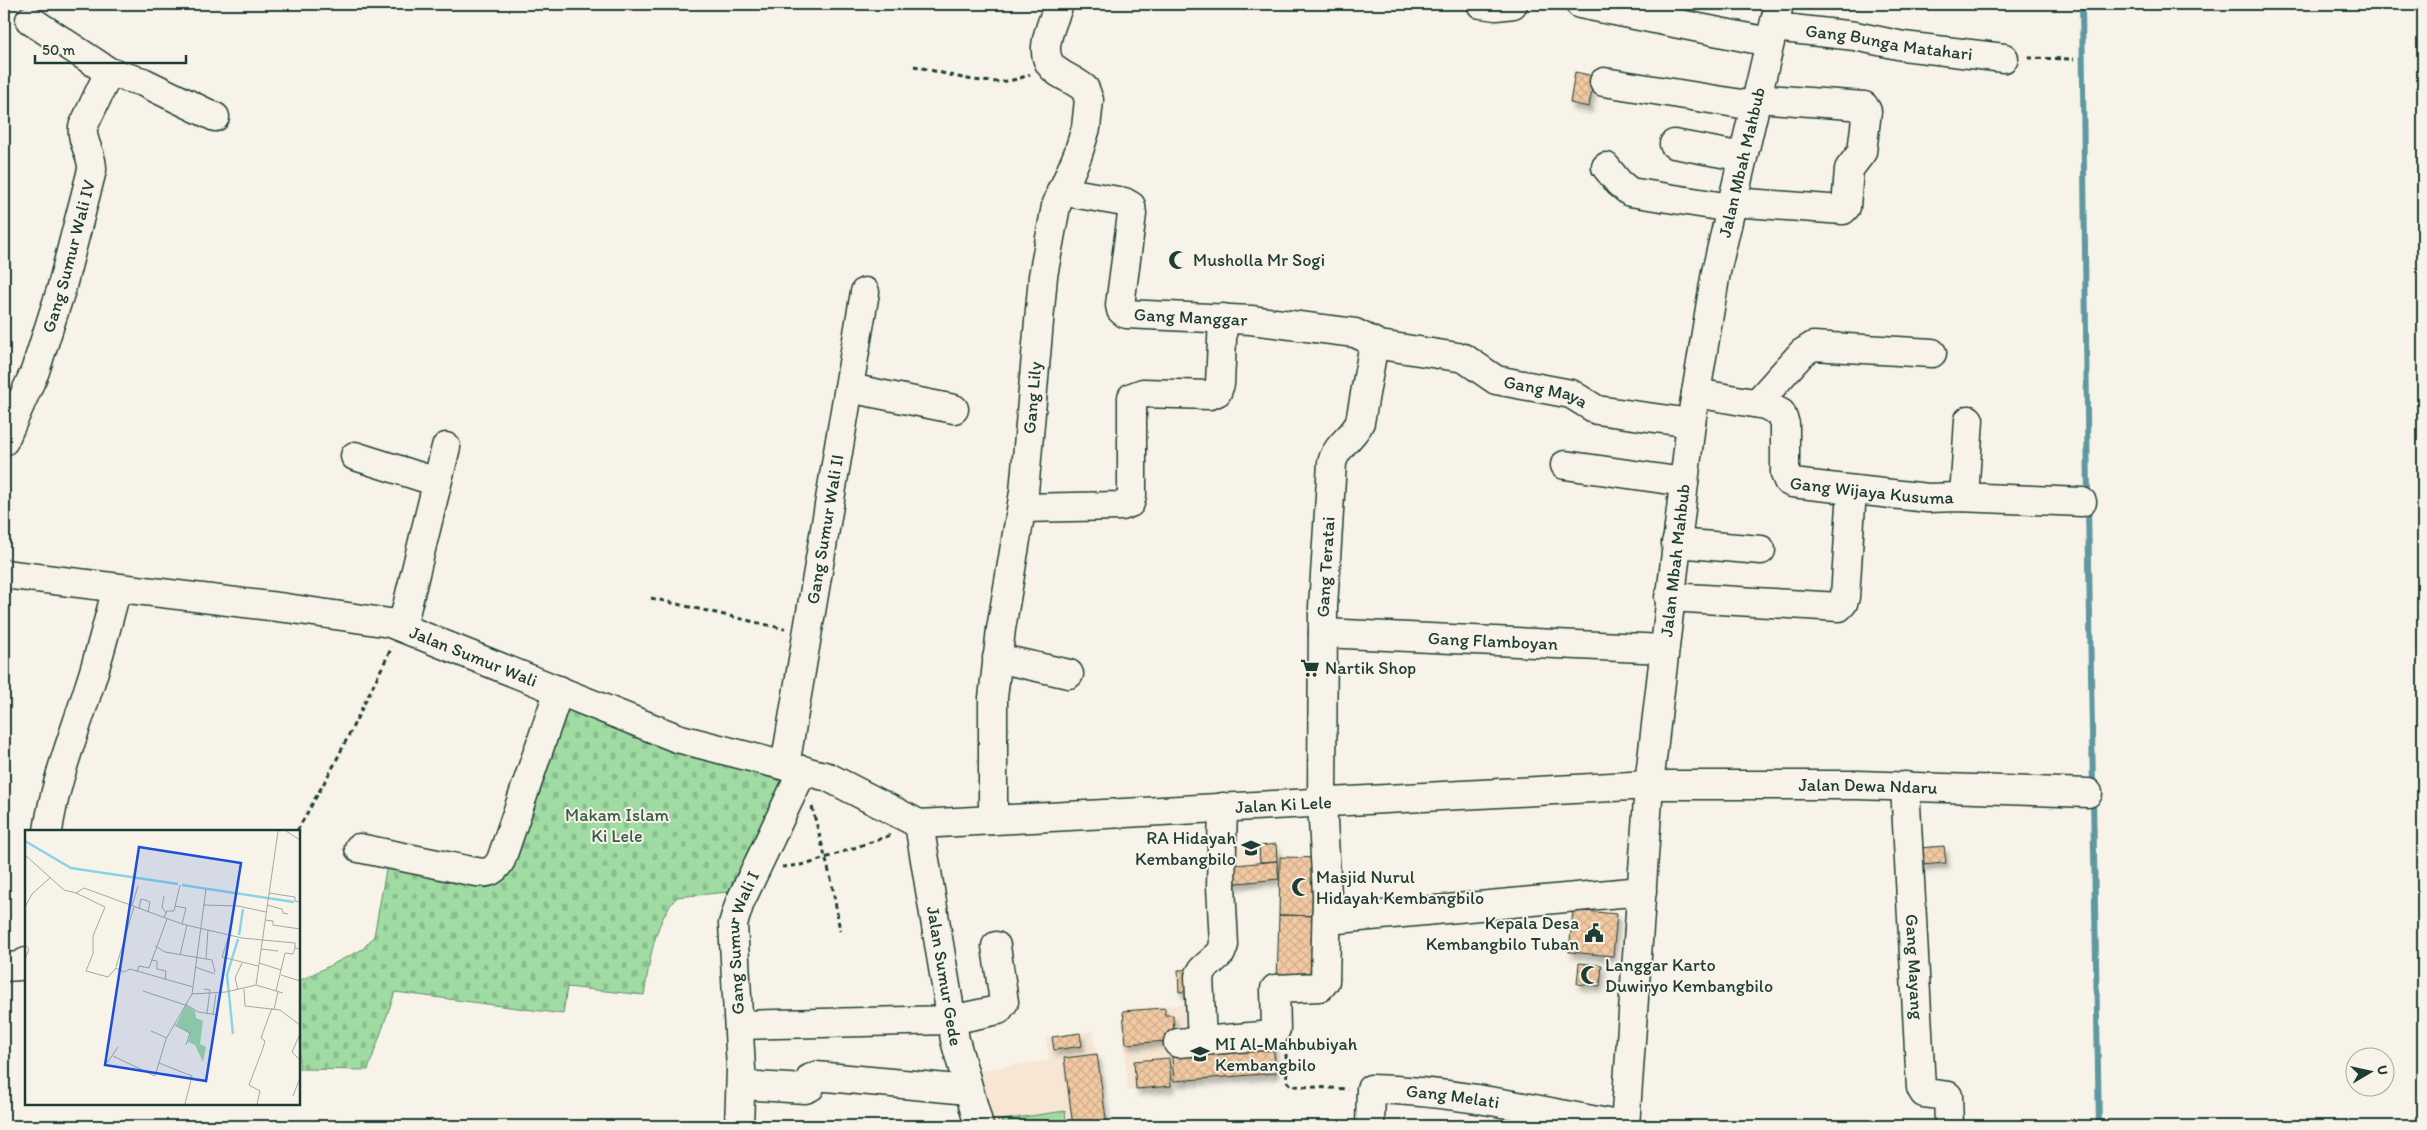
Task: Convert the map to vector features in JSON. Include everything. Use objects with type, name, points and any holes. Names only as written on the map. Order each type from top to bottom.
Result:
[{"type":"street","points":[[1049,64],[1046,56],[1046,44],[1059,4]]},
{"type":"street","points":[[1481,4],[1496,6],[1513,4]]},
{"type":"street","name":"Gang Bunga Matahari","points":[[1580,4],[1774,24],[1855,36],[1903,46],[2004,58]]},
{"type":"street","points":[[30,20],[109,72],[143,82],[215,117]]},
{"type":"street","name":"Jalan Mbah Mahbub","points":[[1624,1126],[1649,785],[1669,597],[1691,424],[1716,272],[1774,24]]},
{"type":"street","name":"Gang Lily","points":[[992,820],[992,708],[997,658],[1022,508],[1043,276],[1053,218],[1061,192],[1082,142],[1088,117],[1089,100],[1081,86],[1049,64]]},
{"type":"street","name":"Gang Sumur Wali IV","points":[[4,441],[35,371],[61,290],[92,170],[92,159],[83,136],[83,127],[109,72]]},
{"type":"street","points":[[1604,82],[1755,102],[1860,104],[1867,109],[1862,150],[1850,167],[1846,207],[1840,211],[1732,205],[1630,192],[1619,183],[1606,167]]},
{"type":"street","points":[[1674,144],[1743,157]]},
{"type":"street","name":"Gang Manggar","points":[[1061,192],[1124,202],[1131,206],[1132,214],[1120,305],[1122,312],[1132,315],[1223,318],[1321,328],[1358,334],[1374,343]]},
{"type":"street","name":"Gang Sumur Wali II","points":[[794,768],[808,634],[865,292]]},
{"type":"street","points":[[1022,508],[1122,506],[1130,503],[1132,495],[1132,397],[1138,394],[1210,394],[1217,392],[1220,384],[1223,318]]},
{"type":"street","name":"Gang Maya","points":[[1374,343],[1464,358],[1492,379],[1571,394],[1597,410],[1691,424]]},
{"type":"street","name":"Gang Teratai","points":[[1274,1035],[1275,989],[1323,985],[1327,920],[1322,802],[1323,588],[1332,463],[1339,447],[1354,432],[1360,422],[1374,343]]},
{"type":"street","points":[[1757,404],[1804,351],[1813,346],[1932,352]]},
{"type":"street","points":[[849,388],[954,409]]},
{"type":"street","name":"Gang Wijaya Kusuma","points":[[1696,393],[1773,407],[1782,415],[1785,424],[1786,474],[1788,481],[1928,498],[1964,497],[2082,502]]},
{"type":"street","points":[[1964,497],[1969,420]]},
{"type":"street","points":[[402,627],[446,447]]},
{"type":"street","points":[[355,456],[437,482]]},
{"type":"street","points":[[1565,465],[1684,482]]},
{"type":"street","points":[[1669,597],[1839,607],[1843,603],[1845,596],[1852,490]]},
{"type":"street","points":[[1676,543],[1761,550]]},
{"type":"street","name":"Jalan Sumur Wali","points":[[4,574],[351,617],[402,627],[686,741],[828,777],[919,824]]},
{"type":"street","points":[[48,830],[59,780],[100,653],[117,588]]},
{"type":"street","name":"Gang Flamboyan","points":[[1323,633],[1664,649]]},
{"type":"street","points":[[997,658],[1069,674]]},
{"type":"street","points":[[360,848],[479,872],[494,870],[501,860],[559,690]]},
{"type":"street","name":"Gang Sumur Wali I","points":[[739,1126],[741,1084],[739,1025],[732,929],[738,907],[757,866],[794,768]]},
{"type":"street","name":"Jalan Dewa Ndaru","points":[[1649,785],[1772,783],[2088,793]]},
{"type":"street","name":"Jalan Ki Lele","points":[[919,824],[1649,785]]},
{"type":"street","name":"Gang Mayang","points":[[1905,786],[1920,1088],[1924,1093],[1948,1096],[1949,1126]]},
{"type":"street","points":[[1223,807],[1221,894],[1224,945],[1221,954],[1202,968],[1199,976],[1190,1042],[1274,1035]]},
{"type":"street","name":"Jalan Sumur Gede","points":[[919,824],[951,1020],[978,1126]]},
{"type":"street","points":[[1327,920],[1642,890]]},
{"type":"street","points":[[739,1025],[951,1020],[994,1011],[1002,1007],[1004,999],[996,946]]},
{"type":"street","points":[[4,966],[20,966],[25,963]]},
{"type":"street","points":[[741,1084],[807,1089],[810,1086],[811,1078],[816,1076],[968,1090]]},
{"type":"street","points":[[1370,1126],[1371,1089]]},
{"type":"street","name":"Gang Melati","points":[[1371,1089],[1413,1091],[1472,1098],[1624,1126]]},
{"type":"path","points":[[2004,58],[2074,58]]},
{"type":"path","points":[[914,66],[993,82],[1016,80],[1049,64]]},
{"type":"path","points":[[651,598],[808,634]]},
{"type":"path","points":[[298,830],[334,765],[402,627]]},
{"type":"path","points":[[812,806],[826,858],[840,931]]},
{"type":"path","points":[[757,866],[798,866],[826,858],[919,824]]},
{"type":"path","points":[[1274,1035],[1285,1041],[1287,1081],[1292,1086],[1371,1089]]},
{"type":"shaded area","name":"RA Hidayah Kembangbilo","points":[[1234,811],[1237,847],[1276,844],[1280,880],[1224,885]]},
{"type":"shaded area","name":"MI Al-Mahbubiyah Kembangbilo","points":[[1204,1003],[1206,1035],[1273,1030],[1276,1074],[1172,1082],[1173,1087],[1128,1091],[1122,1009]]},
{"type":"shaded area","points":[[1093,1031],[1107,1126],[986,1126],[970,1072],[1049,1060],[1046,1038]]},
{"type":"green space","name":"Makam Islam Ki Lele","points":[[562,701],[790,775],[738,891],[677,897],[669,907],[654,943],[644,995],[567,987],[563,1014],[395,992],[368,1070],[300,1069],[300,980],[363,949],[374,936],[388,859],[481,878]]},
{"type":"green space","points":[[1065,1111],[1067,1126],[1003,1126],[1002,1120]]},
{"type":"building","points":[[1575,72],[1594,76],[1589,107],[1570,103]]},
{"type":"building","points":[[1276,844],[1277,861],[1260,862],[1259,846]]},
{"type":"building","points":[[1944,846],[1946,863],[1921,865],[1919,848]]},
{"type":"building","name":"Masjid Nurul Hidayah Kembangbilo","points":[[1280,857],[1324,858],[1322,916],[1279,915]]},
{"type":"building","points":[[1277,861],[1279,879],[1228,884],[1226,866]]},
{"type":"building","points":[[1573,910],[1617,914],[1613,956],[1569,952]]},
{"type":"building","points":[[1279,915],[1323,916],[1321,983],[1277,982]]},
{"type":"building","name":"Langgar Karto Duwiryo Kembangbilo","points":[[1579,963],[1602,965],[1600,986],[1577,984]]},
{"type":"building","points":[[1194,969],[1195,991],[1179,992],[1178,970]]},
{"type":"building","points":[[1165,1008],[1165,1015],[1173,1015],[1174,1034],[1167,1035],[1167,1041],[1126,1044],[1123,1011]]},
{"type":"building","points":[[1080,1033],[1082,1046],[1054,1050],[1052,1037]]},
{"type":"building","points":[[1273,1041],[1276,1073],[1174,1081],[1171,1048]]},
{"type":"building","points":[[1097,1054],[1107,1126],[1073,1126],[1064,1058]]},
{"type":"building","points":[[1169,1058],[1171,1086],[1136,1089],[1134,1061]]},
{"type":"waterway","points":[[2082,4],[2088,497]]},
{"type":"waterway","points":[[2088,507],[2093,787]]},
{"type":"waterway","points":[[2093,797],[2099,1126]]},
{"type":"place","name":"Musholla Mr Sogi","points":[[1178,260]]},
{"type":"place","name":"Nartik Shop","points":[[1310,668]]},
{"type":"place","name":"RA Hidayah Kembangbilo","points":[[1251,848]]},
{"type":"place","name":"Masjid Nurul Hidayah Kembangbilo","points":[[1301,887]]},
{"type":"place","name":"Kepala Desa Kembangbilo Tuban","points":[[1594,933]]},
{"type":"place","name":"Langgar Karto Duwiryo Kembangbilo","points":[[1590,975]]},
{"type":"place","name":"MI Al-Mahbubiyah Kembangbilo","points":[[1200,1054]]}]
